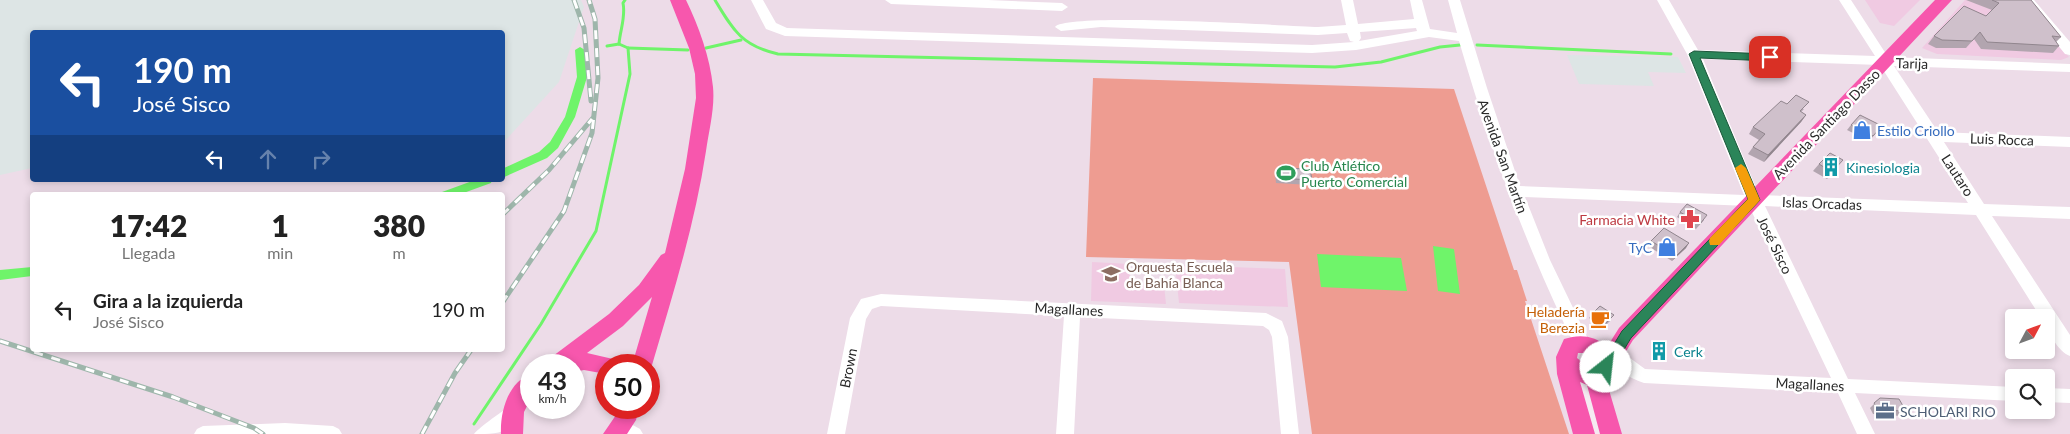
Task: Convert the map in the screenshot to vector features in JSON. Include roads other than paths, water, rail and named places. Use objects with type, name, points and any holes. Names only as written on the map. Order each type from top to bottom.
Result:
[{"type":"main road","points":[[645,354],[676,249],[695,173],[705,98],[699,55],[687,17],[678,0]]},
{"type":"main road","name":"Avenida Santiago Dasso","points":[[1606,365],[1626,334],[1944,0]]},
{"type":"main road","points":[[571,354],[616,320],[646,292],[676,249]]},
{"type":"main road","name":"Avenida Santiago Dasso","points":[[1575,349],[1611,342],[1626,334]]},
{"type":"main road","points":[[1606,365],[1590,376],[1578,372],[1569,363],[1575,349],[1602,353],[1606,365],[1598,384],[1598,390],[1612,434]]},
{"type":"main road","name":"Avenida San Martín","points":[[1575,349],[1569,381],[1584,434]]},
{"type":"main road","points":[[510,425],[520,400]]},
{"type":"street","points":[[758,0],[771,26],[785,32],[1060,34],[1312,49],[1356,46],[1423,28]]},
{"type":"street","points":[[891,0],[1063,4],[1060,34]]},
{"type":"street","points":[[1347,0],[1356,46]]},
{"type":"street","points":[[1416,0],[1423,28]]},
{"type":"street","name":"Avenida San Martín","points":[[1454,0],[1476,80],[1514,191],[1563,308],[1575,349]]},
{"type":"street","name":"José Sisco","points":[[1663,0],[1694,54],[1754,200],[1866,434]]},
{"type":"street","name":"Lautaro","points":[[1846,0],[2070,349]]},
{"type":"street","points":[[2027,0],[2070,51]]},
{"type":"street","points":[[2037,0],[2070,39]]},
{"type":"street","points":[[1060,34],[1101,23],[1318,30],[1423,28],[1465,38]]},
{"type":"street","name":"Tarija","points":[[1694,54],[2070,68]]},
{"type":"street","name":"Luis Rocca","points":[[1933,137],[2070,142]]},
{"type":"street","name":"Islas Orcadas","points":[[1514,191],[2070,213]]},
{"type":"street","name":"Magallanes","points":[[867,304],[881,300],[1254,318],[1271,322],[1276,326],[1280,337],[1290,434]]},
{"type":"street","name":"Brown","points":[[836,434],[858,318],[867,304]]},
{"type":"street","points":[[1065,434],[1072,310]]},
{"type":"street","name":"Magallanes","points":[[1606,365],[1644,376],[2005,394]]},
{"type":"street","points":[[2055,395],[2070,396]]},
{"type":"street","points":[[483,434],[502,423],[510,425]]},
{"type":"street","points":[[203,434],[285,431],[333,434]]},
{"type":"waterway","points":[[619,44],[623,3],[625,0]]},
{"type":"waterway","points":[[715,0],[727,20],[740,35],[756,46],[778,54],[1335,67],[1381,62],[1440,47],[1460,45]]},
{"type":"waterway","points":[[706,48],[741,40]]},
{"type":"waterway","points":[[607,46],[619,44]]},
{"type":"waterway","points":[[619,44],[628,48]]},
{"type":"waterway","points":[[1477,45],[1671,54]]},
{"type":"waterway","points":[[474,424],[541,324],[596,231],[630,74],[628,48]]},
{"type":"waterway","points":[[628,48],[688,50]]},
{"type":"waterway","points":[[505,173],[543,155],[554,145],[570,117],[582,77],[580,50]]},
{"type":"waterway","points":[[454,192],[482,182]]},
{"type":"waterway","points":[[0,275],[30,272]]},
{"type":"railway","points":[[574,0],[584,28],[591,101]]},
{"type":"railway","points":[[505,299],[564,211],[592,133],[598,78],[595,19],[589,0]]},
{"type":"railway","points":[[505,212],[549,170],[592,119]]},
{"type":"railway","points":[[0,341],[30,351]]},
{"type":"railway","points":[[34,352],[173,397],[254,428],[263,434]]},
{"type":"railway","points":[[422,434],[455,373],[470,352]]},
{"type":"place","name":"Estilo Criollo","points":[[1862,130]]},
{"type":"place","name":"Kinesiologia","points":[[1831,167]]},
{"type":"place","name":"Club Atlético Puerto Comercial","points":[[1286,173]]},
{"type":"place","name":"Farmacia White","points":[[1690,219]]},
{"type":"place","name":"TyC","points":[[1667,247]]},
{"type":"place","name":"Orquesta Escuela de Bahía Blanca","points":[[1111,274]]},
{"type":"place","name":"Heladería Berezia","points":[[1600,319]]},
{"type":"place","name":"Cerk","points":[[1659,351]]},
{"type":"place","name":"SCHOLARI RIO","points":[[1885,411]]}]
